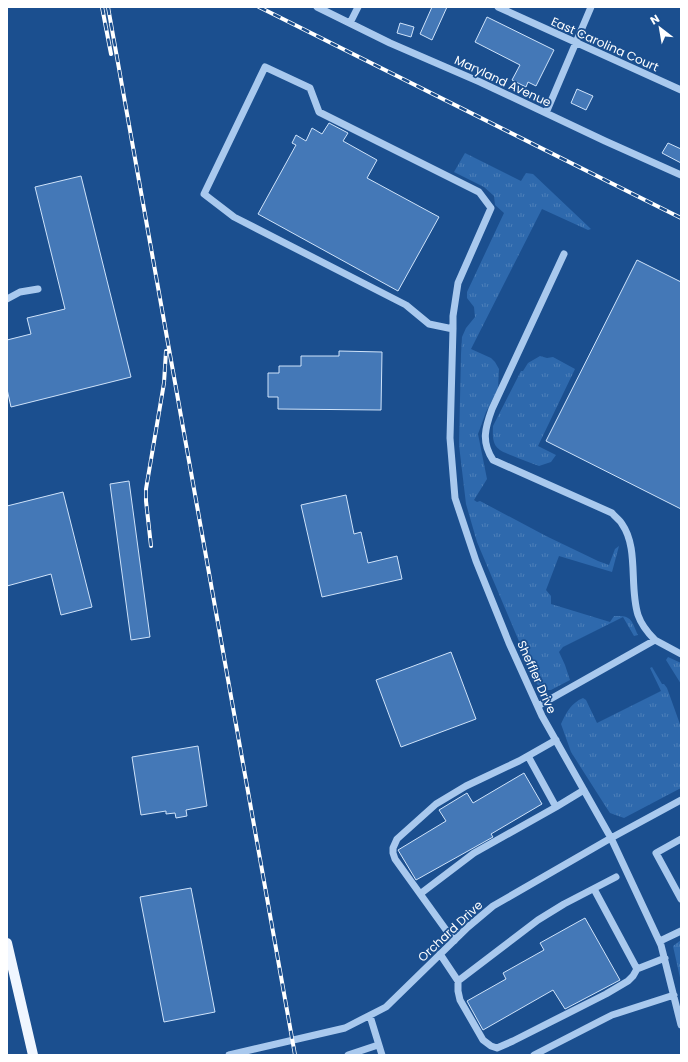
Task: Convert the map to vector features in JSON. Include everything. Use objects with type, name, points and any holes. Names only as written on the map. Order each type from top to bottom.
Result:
[{"type":"main road","points":[[7,943],[33,1055]]},
{"type":"street","name":"Maryland Avenue","points":[[317,7],[390,43],[480,82],[681,175]]},
{"type":"street","points":[[350,23],[358,7]]},
{"type":"street","name":"East Carolina Court","points":[[498,7],[681,90]]},
{"type":"street","points":[[546,113],[590,7]]},
{"type":"street","name":"Sheffler Drive","points":[[452,330],[429,324],[406,305],[234,217],[204,194],[265,67],[310,88],[319,112],[479,192],[491,208],[458,283],[453,316],[450,438],[455,498],[476,561],[509,642],[538,706],[611,838],[660,941],[681,1025]]},
{"type":"street","points":[[564,254],[485,426],[488,453],[494,460],[612,513],[622,524],[631,547],[635,602],[638,616],[646,630],[655,640],[681,654]]},
{"type":"street","points":[[7,299],[20,292],[38,289]]},
{"type":"street","points":[[538,706],[655,640]]},
{"type":"street","points":[[454,941],[395,860],[393,848],[397,840],[436,804],[466,786],[528,756],[556,740]]},
{"type":"street","points":[[528,756],[556,807]]},
{"type":"street","points":[[420,894],[474,853],[584,790]]},
{"type":"street","name":"Orchard Drive","points":[[229,1055],[345,1028],[386,1007],[440,954],[493,906],[611,838],[681,800]]},
{"type":"street","points":[[681,839],[656,853],[681,899]]},
{"type":"street","points":[[458,981],[538,920],[564,904],[616,877]]},
{"type":"street","points":[[594,889],[637,969]]},
{"type":"street","points":[[660,941],[681,931]]},
{"type":"street","points":[[440,954],[458,981],[460,1000],[484,1040],[491,1046],[497,1048],[606,994],[628,981],[637,969],[665,958]]},
{"type":"street","points":[[534,1055],[612,1015],[674,994]]},
{"type":"street","points":[[370,1016],[382,1055]]},
{"type":"street","points":[[348,1055],[378,1045]]},
{"type":"green space","points":[[465,153],[521,181],[526,173],[533,174],[591,229],[588,230],[542,209],[471,349],[491,358],[499,369],[498,389],[486,412],[478,434],[487,479],[474,500],[477,502],[480,501],[546,536],[609,565],[615,549],[619,546],[612,572],[559,556],[546,590],[551,596],[551,604],[610,622],[614,616],[624,616],[632,622],[638,635],[634,636],[623,617],[563,647],[559,652],[570,680],[551,690],[543,690],[537,684],[477,542],[466,504],[459,445],[461,354],[462,337],[466,328],[475,317],[474,307],[467,298],[467,292],[504,213],[495,205],[494,196],[484,187],[454,172]]},
{"type":"green space","points":[[540,356],[547,358],[553,357],[575,369],[538,446],[556,455],[551,462],[539,466],[498,449],[493,438],[493,426],[521,371],[523,371],[528,363]]},
{"type":"green space","points":[[668,657],[681,663],[681,684],[666,660]]},
{"type":"green space","points":[[652,667],[662,684],[664,684],[667,688],[681,727],[681,788],[624,818],[610,813],[571,752],[561,724],[572,706],[583,698],[586,700],[597,723],[661,691],[650,668]]},
{"type":"green space","points":[[681,940],[681,982],[673,946]]},
{"type":"building","points":[[432,7],[447,7],[432,40],[420,34]]},
{"type":"building","points":[[487,17],[554,50],[536,86],[528,82],[526,87],[512,80],[520,65],[475,42]]},
{"type":"building","points":[[400,23],[414,27],[411,37],[397,33]]},
{"type":"building","points":[[577,89],[593,96],[586,110],[571,103]]},
{"type":"building","points":[[329,123],[348,133],[343,141],[377,160],[367,178],[439,217],[398,291],[258,214],[296,145],[292,143],[296,135],[306,141],[312,128],[322,134]]},
{"type":"building","points":[[668,143],[681,149],[681,163],[662,153]]},
{"type":"building","points":[[81,176],[131,377],[11,407],[7,389],[7,340],[31,334],[27,318],[65,309],[35,187]]},
{"type":"building","points":[[637,260],[681,282],[681,509],[546,441]]},
{"type":"building","points":[[339,351],[382,352],[381,410],[278,409],[278,397],[268,397],[268,373],[279,373],[279,366],[301,366],[301,356],[339,356]]},
{"type":"building","points":[[129,481],[150,637],[131,640],[110,484]]},
{"type":"building","points":[[63,492],[92,607],[61,615],[51,574],[7,586],[7,506]]},
{"type":"building","points":[[346,495],[354,534],[361,532],[368,563],[397,556],[402,579],[322,597],[301,505]]},
{"type":"building","points":[[451,652],[476,719],[401,747],[376,680]]},
{"type":"building","points":[[198,746],[207,806],[186,810],[187,816],[176,818],[175,813],[166,814],[166,811],[141,815],[132,757]]},
{"type":"building","points":[[524,773],[542,804],[491,834],[493,837],[416,880],[398,850],[446,821],[439,810],[467,793],[473,803]]},
{"type":"building","points":[[191,888],[215,1012],[164,1022],[140,897]]},
{"type":"building","points":[[585,918],[620,980],[565,1009],[553,990],[483,1030],[467,1001],[506,979],[503,973],[544,950],[540,943]]},
{"type":"railway","points":[[102,7],[111,54]]},
{"type":"railway","points":[[108,7],[295,1055]]},
{"type":"railway","points":[[259,7],[681,218]]},
{"type":"railway","points":[[151,546],[146,489],[164,383],[166,351]]}]
